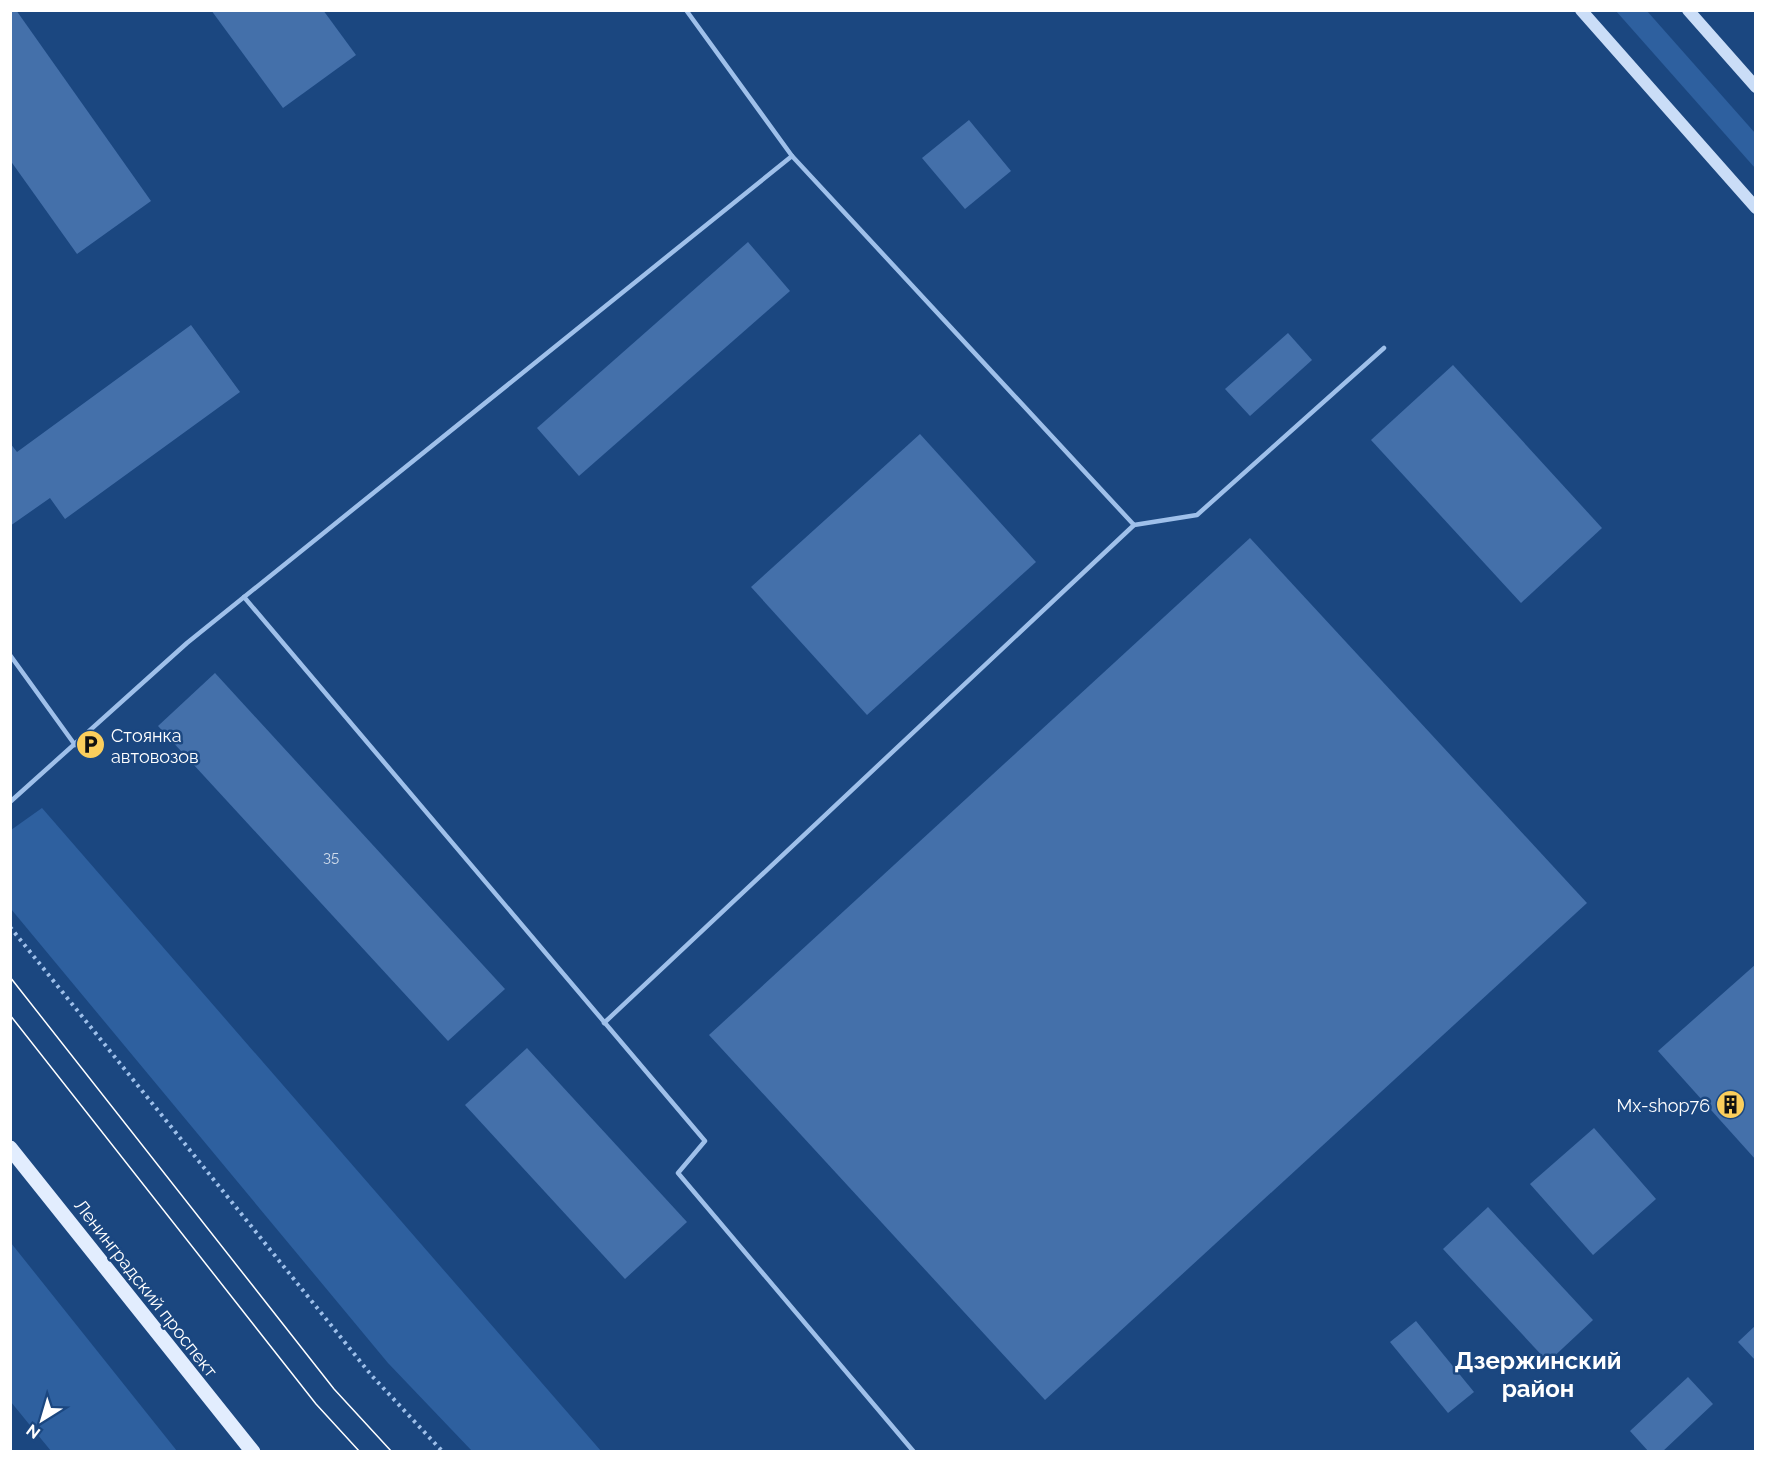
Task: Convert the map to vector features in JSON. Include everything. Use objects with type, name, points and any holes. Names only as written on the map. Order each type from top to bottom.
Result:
[{"type":"main road","points":[[1581,10],[1755,208]]},
{"type":"main road","points":[[1688,10],[1755,87]]},
{"type":"main road","name":"Ленинградский проспект","points":[[10,1149],[253,1452]]},
{"type":"lane","points":[[686,10],[792,156],[1134,525]]},
{"type":"lane","points":[[1698,10],[1700,24]]},
{"type":"lane","points":[[10,802],[188,643],[792,156]]},
{"type":"lane","points":[[604,1023],[1134,525],[1197,515],[1384,348]]},
{"type":"lane","points":[[244,597],[705,1141],[678,1173],[914,1452]]},
{"type":"lane","points":[[10,655],[75,745]]},
{"type":"path","points":[[10,927],[372,1376],[443,1452]]},
{"type":"shaded area","points":[[1616,11],[1647,11],[1755,133],[1755,168]]},
{"type":"shaded area","points":[[42,808],[601,1451],[472,1451],[388,1363],[11,909],[11,830]]},
{"type":"shaded area","points":[[11,1243],[177,1451],[51,1451],[11,1402]]},
{"type":"building","points":[[10,10],[16,10],[151,201],[77,254],[10,160]]},
{"type":"building","points":[[211,10],[323,10],[356,55],[283,108]]},
{"type":"building","points":[[969,120],[1011,171],[965,209],[922,158]]},
{"type":"building","points":[[748,242],[790,291],[579,476],[537,428]]},
{"type":"building","points":[[191,325],[240,392],[65,519],[50,498],[10,526],[10,443],[17,452]]},
{"type":"building","points":[[1288,333],[1312,360],[1250,416],[1225,389]]},
{"type":"building","points":[[1453,365],[1602,528],[1521,603],[1371,440]]},
{"type":"building","points":[[920,434],[1036,562],[867,715],[751,587]]},
{"type":"building","points":[[1250,538],[1587,903],[1045,1400],[709,1035]]},
{"type":"building","points":[[215,673],[505,989],[448,1041],[158,726]]},
{"type":"building","name":"Mx-shop76","points":[[1756,964],[1756,1160],[1658,1051]]},
{"type":"building","points":[[527,1048],[687,1222],[625,1279],[465,1105]]},
{"type":"building","points":[[1594,1128],[1656,1199],[1593,1255],[1530,1184]]},
{"type":"building","points":[[1488,1207],[1593,1320],[1548,1362],[1443,1249]]},
{"type":"building","points":[[1416,1321],[1474,1392],[1448,1413],[1390,1342]]},
{"type":"building","points":[[1756,1325],[1756,1361],[1738,1342]]},
{"type":"building","points":[[1688,1377],[1713,1404],[1662,1452],[1649,1452],[1630,1431]]},
{"type":"tram line","points":[[10,977],[334,1389],[392,1452]]},
{"type":"tram line","points":[[10,1015],[316,1404],[360,1452]]},
{"type":"place","name":"Стоянка автовозов","points":[[90,745]]},
{"type":"place","name":"Mx-shop76","points":[[1731,1105]]},
{"type":"district","name":"Дзержинский район","points":[[1538,1374]]}]
